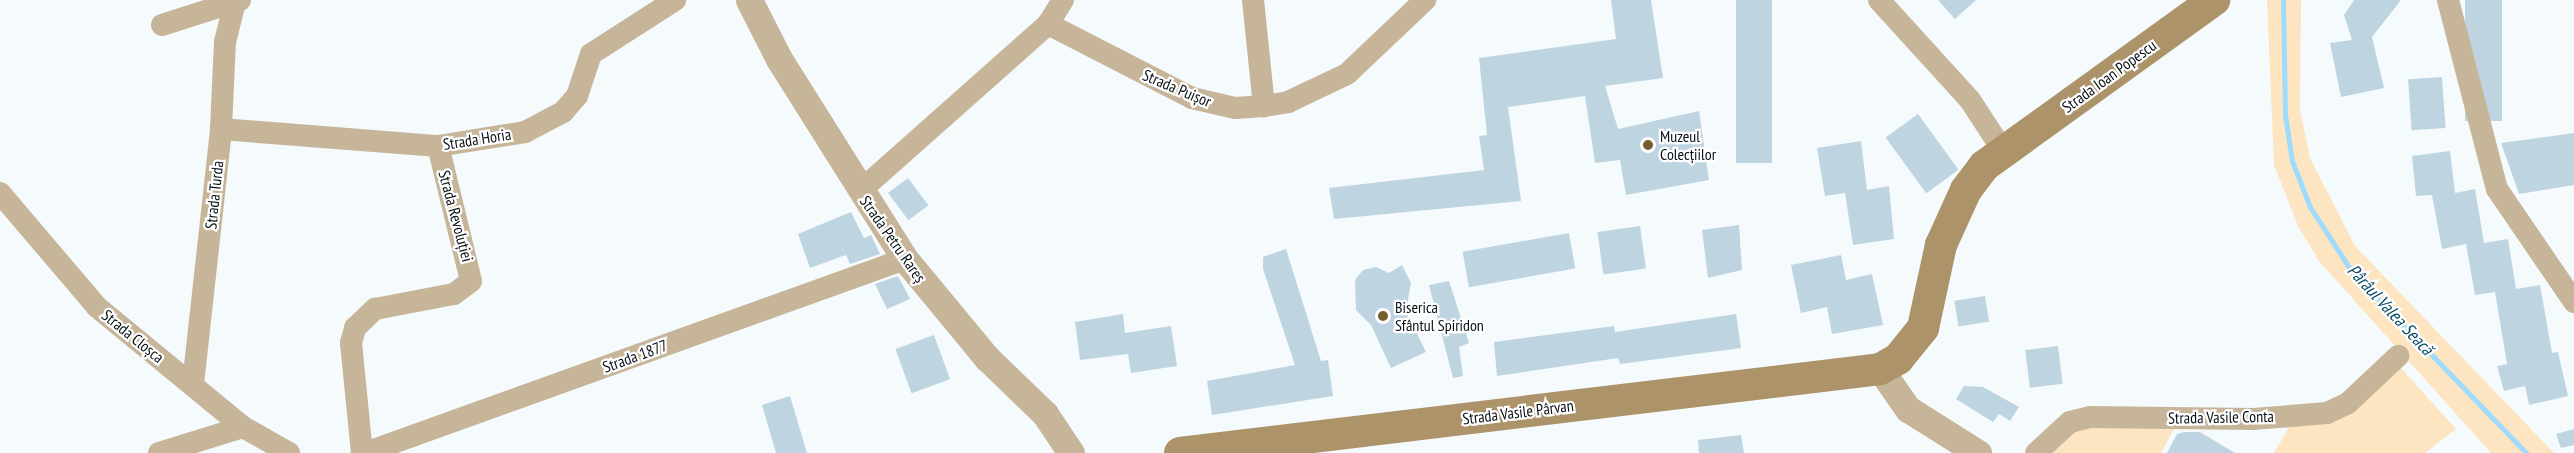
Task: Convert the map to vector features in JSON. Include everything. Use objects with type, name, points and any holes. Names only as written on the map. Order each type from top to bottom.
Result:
[{"type":"main road","name":"Strada Ioan Popescu","points":[[1868,372],[1898,359],[1923,328],[1953,213],[1966,190],[2002,149],[2214,0]]},
{"type":"main road","name":"Strada Vasile Pârvan","points":[[1180,453],[1868,372]]},
{"type":"street","name":"Strada Horia","points":[[221,129],[438,146],[546,123],[577,96],[591,54],[675,0]]},
{"type":"street","name":"Strada Petru Rareș","points":[[749,0],[860,190],[905,259],[987,358],[1045,414],[1071,453]]},
{"type":"street","points":[[860,190],[1048,24],[1064,0]]},
{"type":"street","points":[[1253,0],[1264,106]]},
{"type":"street","name":"Strada Puișor","points":[[1048,24],[1192,98],[1236,108],[1288,102],[1347,74],[1425,0]]},
{"type":"street","points":[[1879,0],[1970,100],[2002,149]]},
{"type":"street","points":[[2448,0],[2497,189],[2574,302]]},
{"type":"street","points":[[162,25],[237,3]]},
{"type":"street","name":"Strada Turda","points":[[193,384],[221,129],[225,42],[237,3]]},
{"type":"street","name":"Strada Revoluției","points":[[364,453],[351,343],[355,328],[375,309],[454,294],[471,280],[438,146]]},
{"type":"street","name":"Strada Cloșca","points":[[2,201],[98,307],[243,427],[289,453]]},
{"type":"street","name":"Strada 1877","points":[[364,453],[905,259]]},
{"type":"street","name":"Strada Vasile Conta","points":[[2036,453],[2070,422],[2090,417],[2253,419],[2327,413],[2348,403],[2398,356]]},
{"type":"street","points":[[1868,372],[1908,408],[1978,453]]},
{"type":"street","points":[[159,453],[243,427]]},
{"type":"shaded area","points":[[2267,0],[2301,0],[2300,110],[2310,158],[2355,246],[2554,453],[2491,453],[2319,261],[2298,226],[2274,165]]},
{"type":"shaded area","points":[[2400,367],[2456,429],[2425,453],[2274,453],[2292,422]]},
{"type":"shaded area","points":[[2093,424],[2176,425],[2161,453],[2048,453],[2068,431]]},
{"type":"building","points":[[1611,0],[1651,0],[1663,78],[1605,86],[1618,129],[1699,111],[1709,180],[1626,195],[1620,160],[1595,163],[1585,96],[1508,107],[1521,201],[1334,219],[1329,188],[1484,170],[1479,136],[1487,135],[1479,58],[1616,39]]},
{"type":"building","points":[[1736,0],[1772,0],[1772,163],[1736,163]]},
{"type":"building","points":[[1938,0],[1976,0],[1955,19]]},
{"type":"building","points":[[2354,0],[2401,0],[2372,37],[2384,88],[2341,97],[2330,43],[2352,40],[2344,15]]},
{"type":"building","points":[[2465,0],[2502,0],[2502,121],[2465,121]]},
{"type":"building","points":[[2442,77],[2446,128],[2412,130],[2408,79]]},
{"type":"building","points":[[1918,114],[1959,170],[1926,193],[1886,138]]},
{"type":"building","points":[[2574,133],[2574,185],[2519,194],[2501,143]]},
{"type":"building","points":[[1861,141],[1867,190],[1889,186],[1894,239],[1853,245],[1845,193],[1825,196],[1817,148]]},
{"type":"building","points":[[2450,151],[2455,193],[2475,189],[2484,243],[2508,239],[2516,289],[2540,285],[2552,353],[2558,352],[2568,396],[2529,405],[2525,386],[2504,391],[2497,366],[2507,364],[2495,292],[2475,295],[2466,244],[2442,249],[2432,195],[2416,196],[2412,156]]},
{"type":"building","points":[[908,178],[928,205],[908,220],[888,193]]},
{"type":"building","points":[[851,212],[864,238],[871,235],[880,254],[850,264],[846,255],[810,268],[798,234]]},
{"type":"building","points":[[1739,225],[1742,270],[1708,278],[1702,230]]},
{"type":"building","points":[[1640,226],[1646,269],[1603,275],[1597,232]]},
{"type":"building","points":[[1569,233],[1575,268],[1469,287],[1463,252]]},
{"type":"building","points":[[1286,249],[1321,361],[1328,360],[1333,396],[1212,415],[1207,381],[1295,365],[1263,269],[1263,257]]},
{"type":"building","points":[[1841,255],[1846,280],[1872,274],[1883,325],[1832,334],[1827,307],[1801,313],[1791,265]]},
{"type":"building","name":"Biserica Sfântul Spiridon","points":[[1402,265],[1411,283],[1406,311],[1426,352],[1391,368],[1371,325],[1356,310],[1355,280],[1363,270],[1376,267],[1389,273]]},
{"type":"building","points":[[898,276],[910,299],[887,309],[875,284]]},
{"type":"building","points":[[1449,281],[1469,343],[1459,347],[1463,376],[1453,378],[1429,285]]},
{"type":"building","points":[[1985,296],[1989,322],[1958,327],[1954,301]]},
{"type":"building","points":[[1123,314],[1125,333],[1171,326],[1177,366],[1131,373],[1128,354],[1080,360],[1075,322]]},
{"type":"building","points":[[1736,314],[1741,348],[1620,364],[1618,358],[1497,376],[1494,342],[1614,326],[1615,332]]},
{"type":"building","points":[[934,335],[950,379],[912,393],[895,349]]},
{"type":"building","points":[[2058,346],[2063,384],[2030,388],[2025,350]]},
{"type":"building","points":[[1964,386],[1983,387],[2019,407],[2010,421],[1999,414],[1993,422],[1956,399]]},
{"type":"building","points":[[790,396],[807,453],[776,453],[762,405]]},
{"type":"building","points":[[2574,429],[2574,445],[2561,448],[2556,434]]},
{"type":"building","points":[[2200,432],[2235,453],[2167,453],[2177,434]]},
{"type":"building","points":[[1741,435],[1744,453],[1699,453],[1698,440]]},
{"type":"waterway","name":"Pârâul Valea Seacă","points":[[2283,0],[2285,115],[2292,161],[2310,207],[2352,272],[2526,453]]},
{"type":"place","name":"Muzeul Colecțiilor","points":[[1648,145]]},
{"type":"place","name":"Biserica Sfântul Spiridon","points":[[1383,316]]}]
